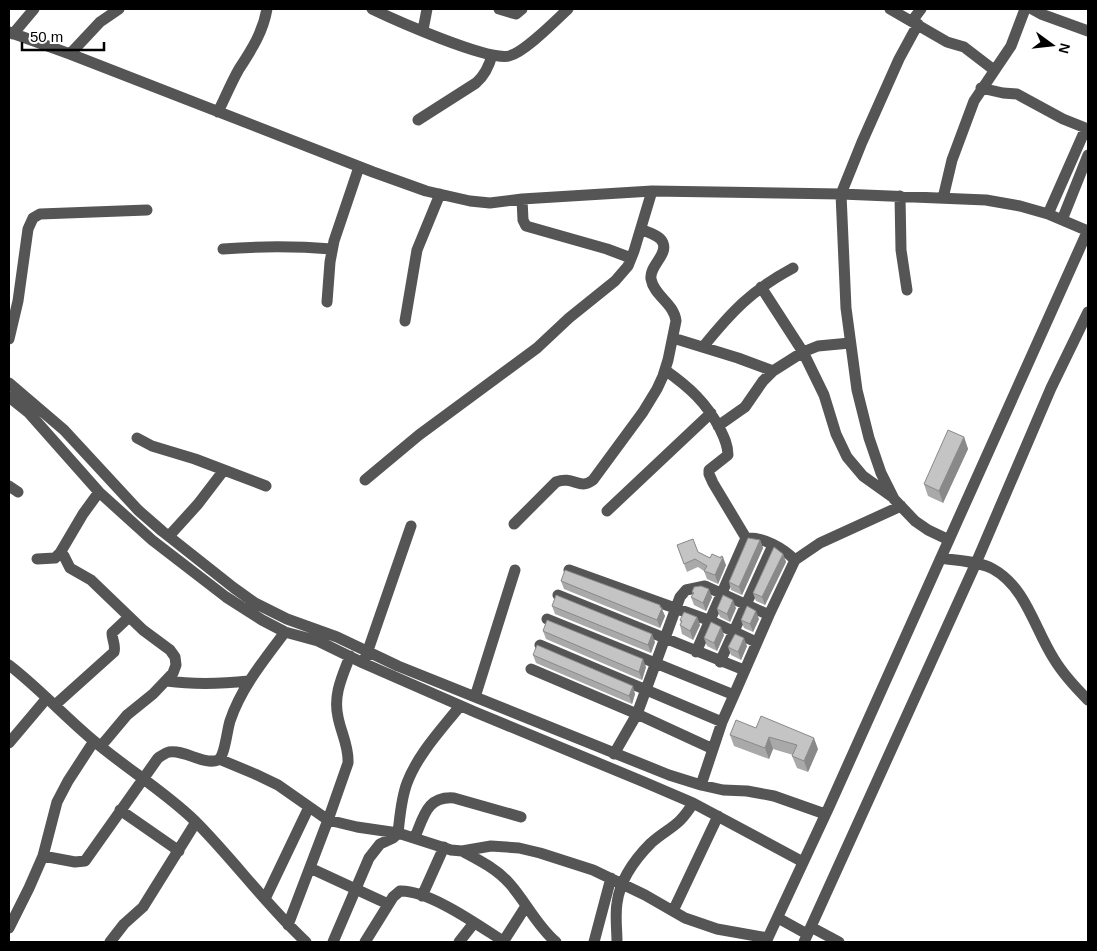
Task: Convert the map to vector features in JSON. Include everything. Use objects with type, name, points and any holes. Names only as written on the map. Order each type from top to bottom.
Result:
[{"type":"street","points":[[34,9],[11,33],[70,54],[359,167],[440,194],[470,201],[490,203],[652,190],[841,194],[986,200],[1020,206],[1048,214],[1088,230],[767,940],[716,929],[673,911],[617,881],[572,863],[518,848],[491,846],[462,850],[444,847],[398,833],[356,827],[328,820],[278,785],[219,759]]},
{"type":"street","points":[[70,54],[100,22],[118,9]]},
{"type":"street","points":[[218,112],[235,77],[260,36],[267,9]]},
{"type":"street","points":[[372,9],[492,55],[508,56],[520,51],[568,9]]},
{"type":"street","points":[[423,30],[427,9]]},
{"type":"street","points":[[499,9],[516,14],[522,9]]},
{"type":"street","points":[[890,9],[947,42],[970,50],[994,70]]},
{"type":"street","points":[[897,502],[880,473],[869,438],[858,390],[846,308],[841,194],[921,9]]},
{"type":"street","points":[[943,198],[952,160],[974,101],[1011,46],[1025,9]]},
{"type":"street","points":[[1032,9],[1049,18],[1088,31]]},
{"type":"street","points":[[418,120],[480,80],[489,67],[492,55]]},
{"type":"street","points":[[981,88],[1017,94],[1063,119],[1087,128],[1048,214]]},
{"type":"street","points":[[1062,220],[1088,155]]},
{"type":"street","points":[[327,302],[332,249],[359,167]]},
{"type":"street","points":[[365,480],[426,429],[537,348],[615,281],[628,266],[641,230],[652,190]]},
{"type":"street","points":[[405,321],[416,250],[440,194]]},
{"type":"street","points":[[900,196],[901,250],[908,290]]},
{"type":"street","points":[[522,199],[523,220],[526,226],[607,249],[631,258]]},
{"type":"street","points":[[9,339],[18,301],[28,229],[33,218],[40,214],[147,210]]},
{"type":"street","points":[[514,524],[556,482],[570,479],[583,485],[593,480],[643,412],[657,389],[665,370],[676,321],[675,313],[655,289],[651,281],[651,274],[664,248],[663,242],[659,237],[641,230]]},
{"type":"street","points":[[223,249],[295,246],[332,249]]},
{"type":"street","points":[[703,347],[725,320],[747,298],[761,287],[793,268]]},
{"type":"street","points":[[761,287],[803,352],[824,395],[836,434],[847,457],[863,476],[897,502],[915,521],[928,530],[949,540]]},
{"type":"street","points":[[807,935],[976,563],[1051,388],[1088,312]]},
{"type":"street","points":[[672,338],[773,371]]},
{"type":"street","points":[[718,426],[745,407],[762,381],[773,371],[803,352],[818,346],[850,343]]},
{"type":"street","points":[[665,370],[698,397],[712,413],[728,448],[728,455],[710,470],[709,474],[713,484],[746,538]]},
{"type":"street","points":[[9,383],[64,430],[138,510],[168,536],[256,602],[287,619],[319,630],[365,657],[460,706],[693,803],[803,862]]},
{"type":"street","points":[[9,397],[29,413],[99,492],[152,540],[226,597],[285,632],[318,641],[350,656],[365,657],[398,666],[669,775],[701,785],[774,796],[825,814]]},
{"type":"street","points":[[607,511],[712,413]]},
{"type":"street","points":[[137,438],[152,446],[266,486]]},
{"type":"street","points":[[168,536],[198,504],[224,470]]},
{"type":"street","points":[[37,559],[55,558],[60,553],[83,514],[99,492]]},
{"type":"street","points":[[701,785],[722,722],[756,642],[795,560],[827,539],[897,502]]},
{"type":"street","points":[[365,657],[411,526]]},
{"type":"street","points":[[746,538],[753,538],[773,545],[786,551],[795,560]]},
{"type":"street","points":[[696,652],[746,538]]},
{"type":"street","points":[[720,662],[773,545]]},
{"type":"street","points":[[9,928],[43,856],[57,802],[68,781],[98,744],[127,715],[167,681],[173,674],[176,665],[175,657],[170,650],[143,630],[92,580],[70,568],[64,556],[60,553]]},
{"type":"street","points":[[941,558],[976,563],[991,568],[1005,577],[1017,591],[1055,661],[1088,700]]},
{"type":"street","points":[[475,697],[515,570]]},
{"type":"street","points":[[569,570],[711,621],[756,642]]},
{"type":"street","points":[[614,754],[637,714],[680,597],[686,590],[705,586],[769,615]]},
{"type":"street","points":[[558,595],[720,662],[744,670]]},
{"type":"street","points":[[9,743],[52,701],[114,652],[116,647],[112,633],[129,617]]},
{"type":"street","points":[[546,619],[734,695]]},
{"type":"street","points":[[43,856],[80,863],[85,861],[158,758],[169,752],[184,753],[213,761],[219,759],[224,754],[225,738],[231,719],[249,681],[285,632]]},
{"type":"street","points":[[540,646],[722,722]]},
{"type":"street","points":[[288,925],[348,763],[349,754],[338,719],[336,703],[339,684],[350,656]]},
{"type":"street","points":[[9,665],[28,679],[98,744],[172,800],[196,822],[288,925],[306,942]]},
{"type":"street","points":[[531,669],[713,749]]},
{"type":"street","points":[[167,681],[216,685],[249,681]]},
{"type":"street","points":[[333,942],[369,858],[375,849],[398,833],[401,806],[407,783],[417,762],[460,706]]},
{"type":"street","points":[[414,837],[428,808],[434,801],[443,798],[454,798],[521,817]]},
{"type":"street","points":[[594,942],[617,881],[652,843],[686,816],[693,803]]},
{"type":"street","points":[[265,899],[309,806]]},
{"type":"street","points":[[120,810],[179,851]]},
{"type":"street","points":[[673,911],[718,816]]},
{"type":"street","points":[[110,942],[124,924],[143,907],[196,822]]},
{"type":"street","points":[[422,896],[444,847]]},
{"type":"street","points":[[462,850],[500,874],[514,888],[554,942]]},
{"type":"street","points":[[310,868],[388,904]]},
{"type":"street","points":[[617,881],[617,942]]},
{"type":"street","points":[[365,942],[388,904],[400,891],[407,890],[456,912],[503,942],[526,906]]},
{"type":"street","points":[[778,918],[807,935],[839,942]]},
{"type":"street","points":[[459,942],[474,923]]},
{"type":"building","points":[[948,430],[964,437],[939,491],[924,484]]},
{"type":"building","points":[[748,538],[760,540],[739,587],[729,582]]},
{"type":"building","points":[[693,539],[698,552],[710,558],[712,554],[723,557],[715,575],[704,571],[707,566],[695,559],[684,564],[677,545]]},
{"type":"building","points":[[774,547],[783,554],[762,597],[753,593]]},
{"type":"building","points":[[565,570],[660,605],[662,608],[657,620],[561,581]]},
{"type":"building","points":[[701,586],[709,589],[703,603],[691,597],[694,593],[692,592],[694,587]]},
{"type":"building","points":[[556,595],[652,634],[648,645],[552,606]]},
{"type":"building","points":[[723,595],[733,600],[727,614],[717,609]]},
{"type":"building","points":[[747,606],[756,611],[750,624],[741,620]]},
{"type":"building","points":[[684,612],[697,617],[690,631],[680,625]]},
{"type":"building","points":[[547,620],[643,659],[639,672],[543,631]]},
{"type":"building","points":[[711,622],[721,627],[714,643],[704,638]]},
{"type":"building","points":[[735,634],[744,638],[738,652],[728,647]]},
{"type":"building","points":[[537,645],[633,686],[629,696],[533,655]]},
{"type":"building","points":[[761,716],[814,738],[804,761],[792,756],[797,745],[769,737],[765,748],[730,735],[736,720],[756,728]]}]
